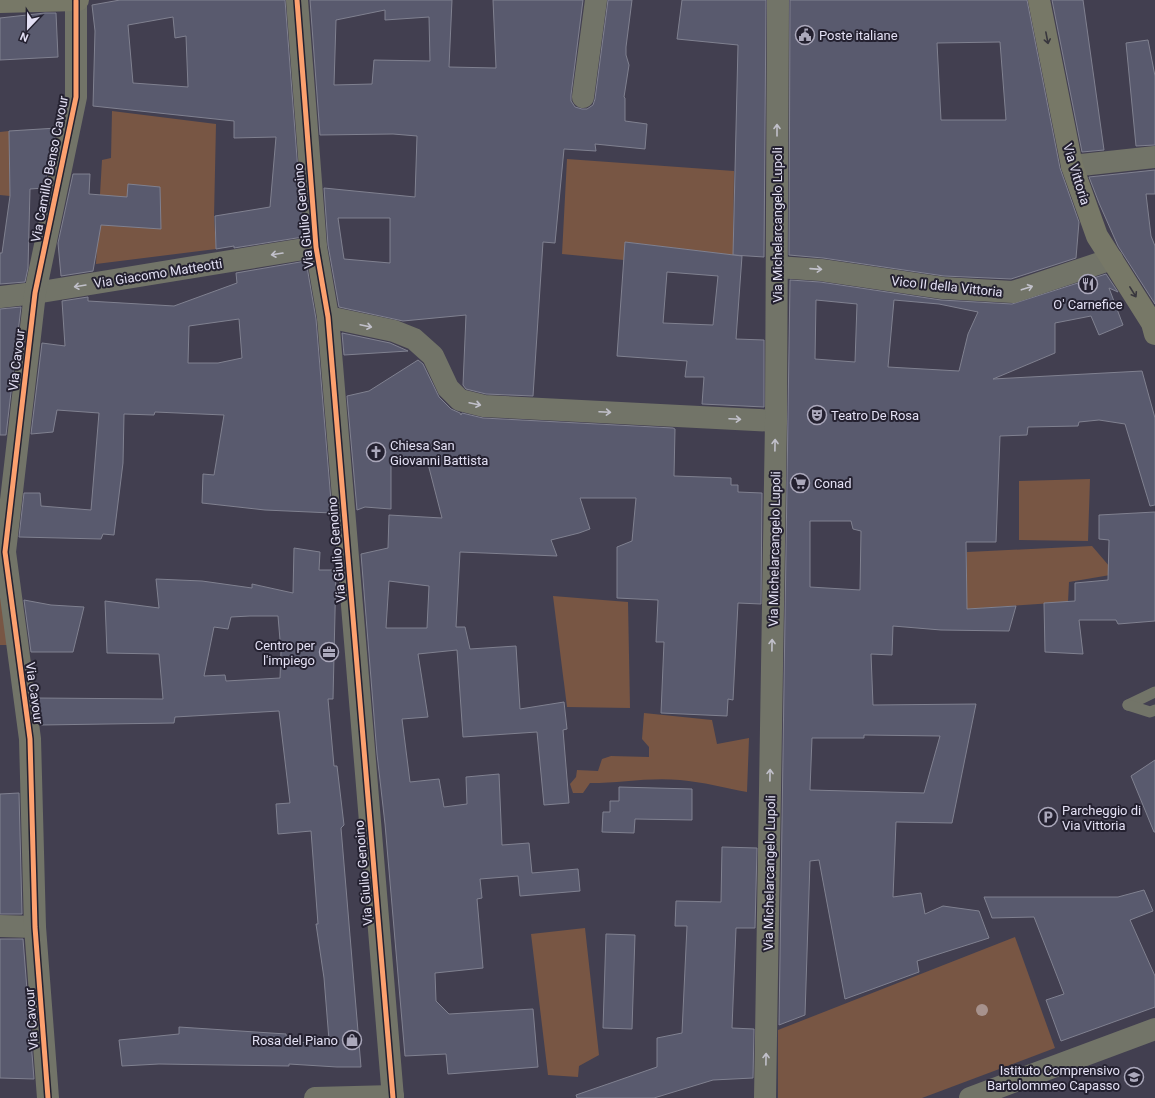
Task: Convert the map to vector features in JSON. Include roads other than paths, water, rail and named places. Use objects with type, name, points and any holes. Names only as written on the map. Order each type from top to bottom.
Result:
[{"type":"street","points":[[0,2],[77,0]]},
{"type":"street","name":"Via Camillo Benso Cavour","points":[[35,293],[76,97],[77,0]]},
{"type":"street","name":"Via Giulio Genoino","points":[[297,0],[316,248],[328,318],[393,1097]]},
{"type":"street","points":[[583,97],[596,0]]},
{"type":"street","name":"Via Michelarcangelo Lupoli","points":[[765,1098],[776,421],[778,0]]},
{"type":"street","name":"Via Vittoria","points":[[1040,0],[1072,166],[1097,236],[1152,323],[1155,334]]},
{"type":"street","points":[[1072,166],[1155,157]]},
{"type":"street","name":"Via Giacomo Matteotti","points":[[0,297],[35,293],[316,248]]},
{"type":"street","name":"Vico II della Vittoria","points":[[777,266],[821,270],[943,288],[1013,292],[1112,259]]},
{"type":"street","name":"Via Cavour","points":[[35,293],[5,552],[30,739],[35,927],[48,1098]]},
{"type":"street","points":[[328,318],[394,331],[414,339],[433,356],[448,388],[460,400],[484,406],[776,421]]},
{"type":"street","points":[[0,926],[35,927]]},
{"type":"street","points":[[970,1098],[1155,1029]]},
{"type":"street","points":[[315,1098],[393,1097]]},
{"type":"lane","points":[[1155,692],[1128,705],[1150,712],[1155,710]]},
{"type":"place","name":"Poste italiane","points":[[805,35]]},
{"type":"place","name":"O' Carnefice","points":[[1088,284]]},
{"type":"place","name":"Teatro De Rosa","points":[[817,415]]},
{"type":"place","name":"Chiesa San Giovanni Battista","points":[[376,452]]},
{"type":"place","name":"Conad","points":[[800,483]]},
{"type":"place","name":"Centro per l'impiego","points":[[329,652]]},
{"type":"place","name":"Parcheggio di Via Vittoria","points":[[1048,817]]},
{"type":"place","name":"Rosa del Piano","points":[[352,1040]]},
{"type":"place","name":"Istituto Comprensivo Bartolommeo Capasso","points":[[1134,1077]]}]
